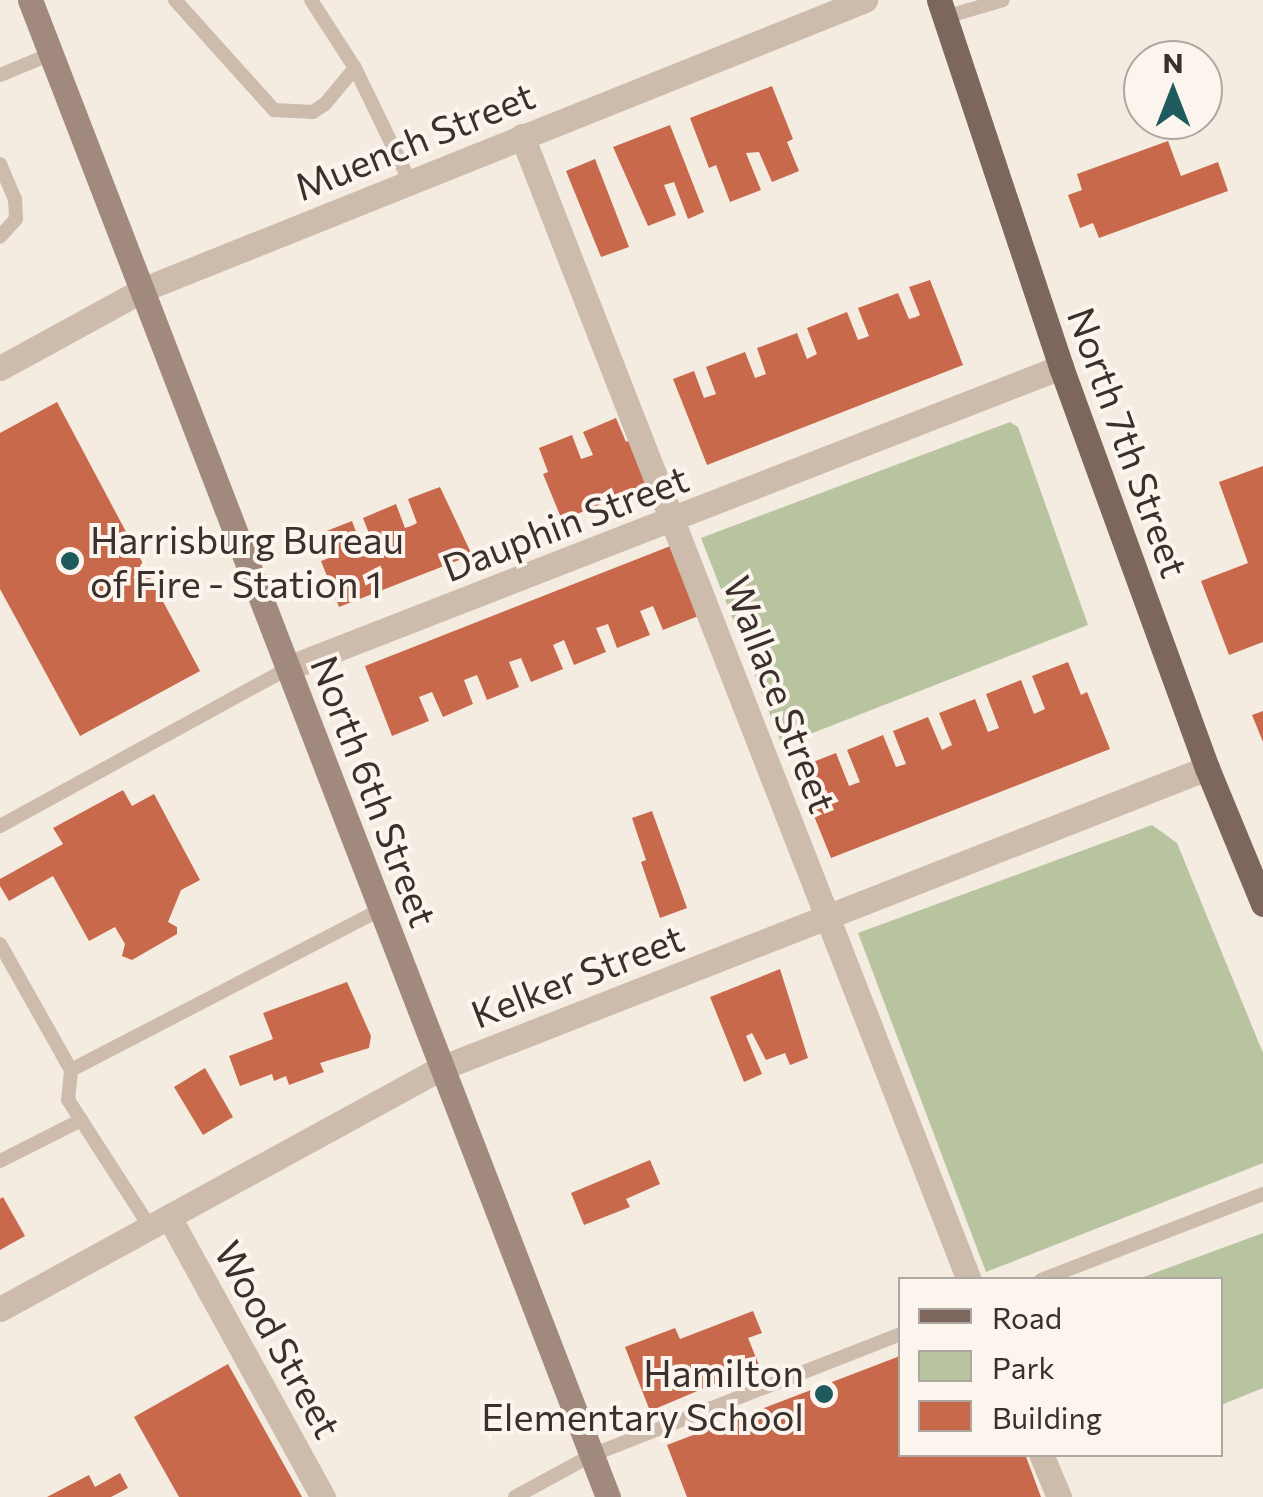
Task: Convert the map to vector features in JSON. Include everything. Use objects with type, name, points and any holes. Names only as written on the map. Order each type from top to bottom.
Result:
[{"type":"main road","name":"North 6th Street","points":[[30,0],[608,1497]]},
{"type":"main road","name":"North 7th Street","points":[[942,9],[1061,367],[1208,768],[1263,904]]},
{"type":"street","name":"Muench Street","points":[[0,368],[144,289],[865,0]]},
{"type":"street","name":"Wallace Street","points":[[522,136],[968,1277]]},
{"type":"street","name":"Dauphin Street","points":[[288,668],[1061,367]]},
{"type":"street","name":"Kelker Street","points":[[0,1310],[441,1068],[1208,768]]},
{"type":"street","name":"Wood Street","points":[[159,1222],[323,1497]]},
{"type":"street","points":[[1042,1457],[1058,1497]]},
{"type":"lane","points":[[175,0],[274,110],[296,115],[313,112],[325,104],[355,68]]},
{"type":"lane","points":[[312,0],[355,68],[410,182]]},
{"type":"lane","points":[[942,9],[1003,0]]},
{"type":"lane","points":[[0,75],[51,54]]},
{"type":"lane","points":[[0,164],[14,198],[16,218],[0,237]]},
{"type":"lane","name":"Dauphin Street","points":[[0,826],[288,668]]},
{"type":"lane","points":[[71,1070],[380,910]]},
{"type":"lane","points":[[0,944],[71,1070],[68,1100],[159,1222]]},
{"type":"lane","points":[[0,1161],[81,1120]]},
{"type":"lane","points":[[1049,1277],[1263,1194]]},
{"type":"lane","points":[[515,1497],[592,1455],[898,1335]]},
{"type":"green space","points":[[1010,422],[1018,427],[1088,625],[782,745],[701,538]]},
{"type":"green space","points":[[1152,825],[1177,843],[1263,1053],[1263,1163],[986,1272],[858,933]]},
{"type":"green space","points":[[1263,1233],[1263,1388],[1223,1404],[1223,1277],[1143,1277]]},
{"type":"building","points":[[772,86],[793,139],[787,142],[799,171],[772,182],[759,152],[746,153],[761,190],[730,202],[716,165],[709,168],[690,118]]},
{"type":"building","points":[[670,125],[704,212],[688,219],[674,182],[664,185],[676,215],[648,226],[613,147]]},
{"type":"building","points":[[1168,141],[1181,176],[1218,162],[1228,191],[1099,238],[1093,223],[1080,228],[1068,195],[1082,190],[1077,174]]},
{"type":"building","points":[[595,159],[629,247],[601,257],[566,171]]},
{"type":"building","points":[[930,280],[963,365],[707,465],[673,379],[694,371],[704,398],[716,394],[706,367],[745,352],[755,378],[766,374],[757,348],[797,333],[807,359],[817,354],[807,328],[847,312],[858,340],[864,338],[869,336],[858,308],[898,293],[909,319],[916,317],[920,315],[909,287]]},
{"type":"building","name":"Harrisburg Bureau of Fire - Station 1","points":[[57,402],[200,671],[80,736],[0,589],[0,433]]},
{"type":"building","points":[[616,418],[626,442],[631,439],[649,485],[562,520],[543,474],[548,472],[539,448],[572,435],[581,459],[593,455],[583,432]]},
{"type":"building","points":[[1263,466],[1263,642],[1229,655],[1201,581],[1248,563],[1219,482]]},
{"type":"building","points":[[440,487],[472,555],[339,607],[321,561],[329,558],[319,534],[352,521],[361,545],[372,541],[363,518],[396,504],[405,528],[411,526],[417,523],[408,499]]},
{"type":"building","points":[[673,545],[701,615],[663,630],[653,606],[640,611],[650,635],[617,648],[608,624],[596,628],[606,652],[574,665],[564,640],[553,645],[563,669],[531,682],[521,658],[509,662],[519,687],[487,700],[477,675],[464,680],[473,704],[443,717],[432,692],[419,697],[429,721],[392,736],[365,666]]},
{"type":"building","points":[[1068,662],[1081,695],[1087,692],[1110,749],[831,858],[795,769],[836,753],[849,786],[860,782],[847,750],[883,735],[896,767],[906,764],[893,731],[928,717],[942,750],[952,745],[939,713],[975,699],[988,732],[999,728],[986,694],[1021,680],[1034,714],[1045,709],[1032,676]]},
{"type":"building","points":[[1263,711],[1263,742],[1252,715]]},
{"type":"building","points":[[123,790],[132,806],[154,794],[200,880],[181,890],[168,922],[177,927],[177,934],[132,960],[122,956],[125,944],[115,927],[89,941],[53,876],[9,901],[0,886],[0,879],[63,844],[53,828]]},
{"type":"building","points":[[652,811],[687,908],[660,918],[641,862],[646,860],[632,818]]},
{"type":"building","points":[[780,969],[808,1058],[790,1065],[785,1053],[766,1060],[752,1033],[746,1036],[762,1074],[744,1082],[710,997]]},
{"type":"building","points":[[347,982],[371,1036],[369,1048],[320,1063],[324,1072],[289,1085],[286,1076],[274,1081],[272,1074],[240,1086],[229,1056],[273,1039],[263,1013]]},
{"type":"building","points":[[205,1068],[233,1117],[203,1135],[174,1087]]},
{"type":"building","points":[[650,1160],[660,1184],[626,1199],[630,1207],[584,1225],[571,1193]]},
{"type":"building","points":[[3,1197],[25,1236],[0,1250],[0,1199]]},
{"type":"building","points":[[753,1311],[762,1333],[748,1338],[759,1365],[650,1411],[625,1347],[675,1328],[680,1339]]},
{"type":"building","name":"Hamilton Elementary School","points":[[898,1357],[898,1457],[1026,1457],[1041,1497],[687,1497],[667,1445]]},
{"type":"building","points":[[228,1364],[302,1497],[179,1497],[134,1417]]},
{"type":"building","points":[[120,1473],[128,1488],[111,1497],[47,1497],[89,1475],[95,1487]]},
{"type":"place","name":"Harrisburg Bureau of Fire - Station 1","points":[[70,561]]},
{"type":"place","name":"Hamilton Elementary School","points":[[824,1394]]}]
